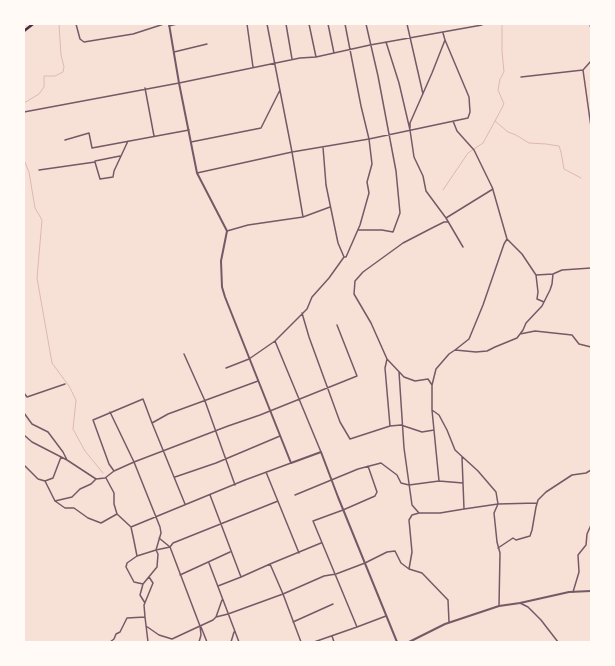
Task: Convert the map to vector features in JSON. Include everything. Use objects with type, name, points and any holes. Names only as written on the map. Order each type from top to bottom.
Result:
[{"type":"main road","points":[[24,31],[33,24]]},
{"type":"street","points":[[76,24],[80,39],[84,42],[133,34],[164,24]]},
{"type":"street","points":[[177,24],[169,25],[197,173],[227,231],[221,261],[222,287],[291,463]]},
{"type":"street","points":[[247,24],[253,67]]},
{"type":"street","points":[[267,24],[303,217]]},
{"type":"street","points":[[286,24],[292,59]]},
{"type":"street","points":[[308,24],[316,57]]},
{"type":"street","points":[[328,24],[334,53]]},
{"type":"street","points":[[226,368],[249,358],[275,341],[307,309],[312,297],[329,278],[344,257],[346,257],[358,230],[369,193],[367,182],[372,164],[369,139],[345,24]]},
{"type":"street","points":[[358,230],[382,230],[393,232],[400,213],[396,171],[366,24]]},
{"type":"street","points":[[407,24],[423,94]]},
{"type":"street","points":[[590,24],[591,29]]},
{"type":"street","points":[[24,112],[145,88],[179,83],[292,59],[316,57],[349,49],[482,25]]},
{"type":"street","points":[[197,173],[292,152],[369,139],[468,118],[470,112],[469,97],[443,32]]},
{"type":"street","points":[[410,130],[410,123],[445,40]]},
{"type":"street","points":[[386,42],[399,83],[410,130],[414,157],[423,176],[426,190],[464,247]]},
{"type":"street","points":[[174,52],[207,44]]},
{"type":"street","points":[[520,77],[583,70],[591,61]]},
{"type":"street","points":[[583,70],[591,127]]},
{"type":"street","points":[[145,88],[154,136]]},
{"type":"street","points":[[191,142],[261,128],[280,90]]},
{"type":"street","points":[[453,122],[457,131],[474,150],[493,189],[508,239],[522,254],[536,275],[538,292],[537,299],[544,302]]},
{"type":"street","points":[[65,140],[89,133],[92,148],[189,130]]},
{"type":"street","points":[[94,162],[100,179],[113,177],[120,156],[128,141]]},
{"type":"street","points":[[322,147],[330,208],[338,243],[344,257]]},
{"type":"street","points":[[39,170],[94,162],[120,156]]},
{"type":"street","points":[[446,218],[493,189]]},
{"type":"street","points":[[227,231],[248,225],[303,217],[330,208]]},
{"type":"street","points":[[432,385],[428,379],[415,381],[404,377],[387,359],[371,324],[354,294],[355,281],[363,272],[403,243],[444,222],[448,222]]},
{"type":"street","points":[[439,481],[432,410],[432,385],[436,369],[449,354],[469,338],[483,305],[504,244],[508,239]]},
{"type":"street","points":[[536,275],[553,274],[562,270],[591,268]]},
{"type":"street","points":[[455,350],[476,352],[487,351],[517,338],[526,323],[542,306],[552,284],[553,274]]},
{"type":"street","points":[[302,313],[309,337],[340,422],[350,439],[390,426],[402,425],[422,432],[434,430]]},
{"type":"street","points":[[24,434],[32,442],[67,460],[96,478],[106,478],[114,472],[134,462],[357,376],[337,325]]},
{"type":"street","points":[[520,334],[535,331],[572,335],[579,344],[591,347]]},
{"type":"street","points":[[275,341],[300,399],[343,510],[397,642]]},
{"type":"street","points":[[184,354],[205,401],[236,485]]},
{"type":"street","points":[[387,359],[385,368],[390,426]]},
{"type":"street","points":[[399,372],[402,425],[409,485],[412,505],[420,513]]},
{"type":"street","points":[[152,423],[168,414],[258,381]]},
{"type":"street","points":[[24,399],[65,384]]},
{"type":"street","points":[[24,393],[27,397]]},
{"type":"street","points":[[114,472],[109,464],[93,420],[143,399],[185,504]]},
{"type":"street","points":[[432,410],[447,430],[455,450],[496,492],[498,504],[494,513],[497,542],[500,553],[500,606]]},
{"type":"street","points":[[110,412],[134,462],[160,527],[161,533],[156,550],[158,554],[157,567],[143,584],[140,595],[145,603]]},
{"type":"street","points":[[24,413],[32,424],[48,432],[67,460]]},
{"type":"street","points":[[174,477],[227,458],[280,436]]},
{"type":"street","points":[[131,527],[266,472],[321,452]]},
{"type":"street","points":[[24,465],[38,478],[45,480],[53,478],[61,457]]},
{"type":"street","points":[[462,457],[464,509]]},
{"type":"street","points":[[295,495],[358,469],[381,463],[397,475],[401,483],[409,485],[439,481],[463,483]]},
{"type":"street","points":[[357,627],[313,521],[375,496],[377,492],[368,466]]},
{"type":"street","points":[[498,548],[513,538],[516,540],[530,536],[537,503],[546,492],[572,474],[586,473],[591,470]]},
{"type":"street","points":[[266,472],[299,553]]},
{"type":"street","points":[[55,501],[72,497],[80,489],[91,484],[96,478]]},
{"type":"street","points":[[106,478],[114,492],[114,504],[117,514],[131,527],[137,556]]},
{"type":"street","points":[[45,480],[55,501],[65,508],[74,508],[88,518],[101,523],[117,514]]},
{"type":"street","points":[[210,495],[222,524],[230,552],[241,578]]},
{"type":"street","points":[[143,584],[134,582],[126,567],[127,563],[137,556],[170,547],[173,543],[278,500]]},
{"type":"street","points":[[409,569],[412,552],[409,520],[412,515],[420,513],[440,513],[498,504],[537,503]]},
{"type":"street","points":[[573,592],[578,572],[578,555],[586,545],[587,534],[591,525]]},
{"type":"street","points":[[159,538],[170,547],[207,642]]},
{"type":"street","points":[[218,586],[241,578],[270,564],[322,543]]},
{"type":"street","points":[[146,626],[159,635],[172,638],[213,620],[216,617],[283,594],[324,576],[336,574],[365,563],[387,552],[395,551],[402,563],[409,569],[422,572],[448,600],[449,622]]},
{"type":"street","points":[[180,575],[230,552]]},
{"type":"street","points":[[209,562],[238,642]]},
{"type":"street","points":[[270,564],[301,642]]},
{"type":"street","points":[[148,642],[145,603],[152,583],[149,577]]},
{"type":"street","points":[[409,642],[449,622],[500,606],[573,592],[591,591]]},
{"type":"street","points":[[216,617],[223,599]]},
{"type":"street","points":[[520,603],[528,607],[542,620],[558,642]]},
{"type":"street","points":[[293,622],[333,604]]},
{"type":"street","points":[[314,642],[386,616]]},
{"type":"street","points":[[110,642],[114,639],[116,634],[120,632],[127,618],[145,617]]},
{"type":"street","points":[[199,642],[201,635],[200,626]]},
{"type":"street","points":[[231,642],[234,632]]},
{"type":"street","points":[[331,636],[334,642]]},
{"type":"street","points":[[172,638],[173,642]]},
{"type":"waterway","points":[[24,103],[39,94],[44,87],[44,76],[55,76],[63,72],[64,67],[61,55],[59,24]]},
{"type":"waterway","points":[[502,24],[504,72],[500,79],[498,90],[504,104],[495,121],[508,132],[529,143],[559,146],[564,169],[581,178]]},
{"type":"waterway","points":[[443,190],[468,153],[483,143],[495,121]]},
{"type":"waterway","points":[[24,160],[29,172],[35,208],[42,220],[37,278],[52,363],[69,386],[76,400],[73,429],[85,451],[103,473]]}]
